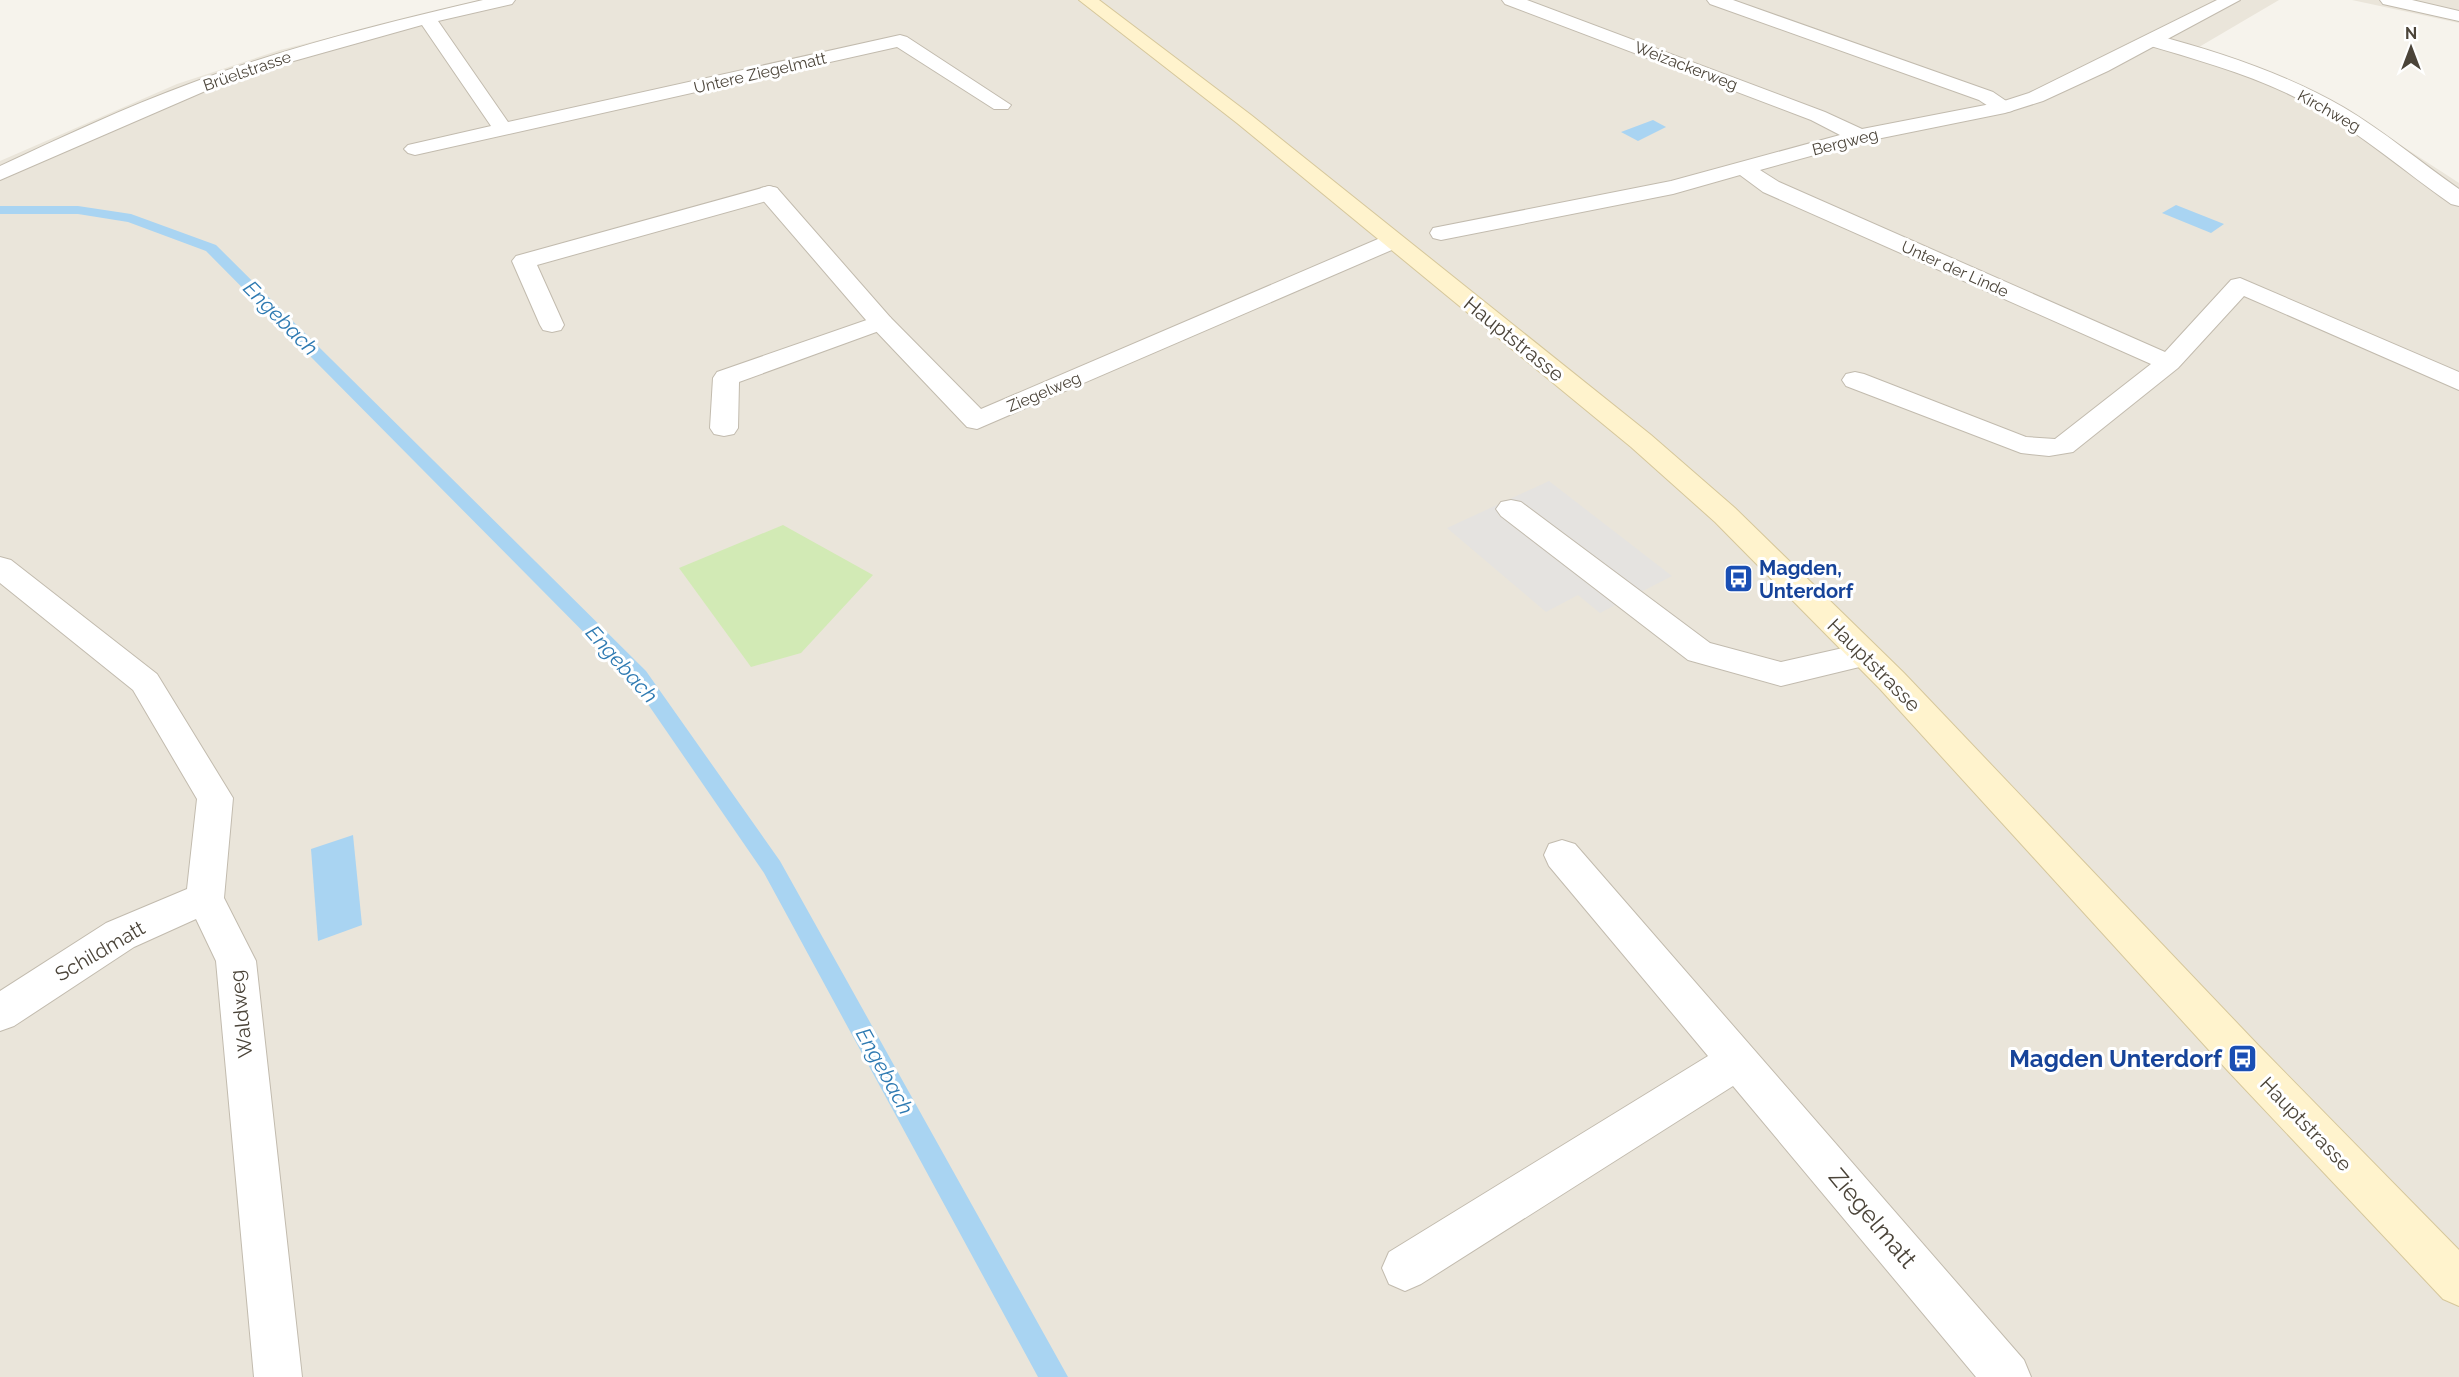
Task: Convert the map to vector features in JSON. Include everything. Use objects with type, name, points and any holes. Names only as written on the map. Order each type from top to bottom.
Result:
[{"type":"main road","name":"Hauptstrasse","points":[[1088,0],[1158,51],[1641,441],[1725,515],[1865,655],[2243,1058],[2459,1283]]},
{"type":"street","name":"Brüelstrasse","points":[[0,174],[154,104],[221,79],[333,43],[426,18],[506,0]]},
{"type":"street","name":"Weizackerweg","points":[[1511,0],[1818,116],[1859,136]]},
{"type":"street","points":[[1716,0],[1986,96],[2005,107]]},
{"type":"street","name":"Bergweg","points":[[1441,233],[1673,187],[1859,136],[2005,107],[2036,97],[2080,77],[2231,0]]},
{"type":"street","points":[[2389,0],[2459,16]]},
{"type":"street","points":[[426,18],[503,129]]},
{"type":"street","name":"Kirchweg","points":[[2151,40],[2233,65],[2318,101],[2375,137],[2459,199]]},
{"type":"street","name":"Untere Ziegelmatt","points":[[415,148],[900,41],[1001,105]]},
{"type":"street","name":"Unter der Linde","points":[[1745,169],[1771,187],[2169,363]]},
{"type":"street","name":"Ziegelweg","points":[[552,325],[524,261],[769,193],[881,322],[977,421],[1393,241]]},
{"type":"street","points":[[1855,380],[2021,445],[2049,448],[2063,446],[2169,363],[2240,285],[2459,382]]},
{"type":"street","points":[[724,428],[726,378],[881,322]]},
{"type":"street","points":[[1511,509],[1699,652],[1781,674],[1865,655]]},
{"type":"street","points":[[0,567],[145,682],[215,798],[205,898]]},
{"type":"street","name":"Ziegelmatt","points":[[1562,855],[2007,1377]]},
{"type":"street","name":"Schildmatt","points":[[0,1013],[120,934],[205,898]]},
{"type":"street","name":"Waldweg","points":[[205,898],[236,961],[278,1377]]},
{"type":"street","points":[[1404,1268],[1738,1060]]},
{"type":"shaded area","points":[[479,0],[2279,0],[2199,47],[2339,105],[2459,183],[2459,1377],[0,1377],[0,161],[177,84],[280,50]]},
{"type":"shaded area","points":[[2352,0],[2459,0],[2459,23]]},
{"type":"shaded area","points":[[1549,481],[1672,576],[1600,613],[1578,595],[1546,612],[1447,528]]},
{"type":"green space","points":[[783,525],[873,575],[801,653],[751,667],[679,568]]},
{"type":"water","points":[[1653,120],[1666,127],[1638,141],[1621,132]]},
{"type":"water","points":[[2176,205],[2224,224],[2211,233],[2162,213]]},
{"type":"water","points":[[353,835],[362,925],[318,941],[311,849]]},
{"type":"waterway","name":"Engebach","points":[[0,210],[78,210],[131,218],[211,248],[639,676],[772,867],[1054,1377]]},
{"type":"place","name":"Magden, Unterdorf","points":[[1738,579]]},
{"type":"place","name":"Magden Unterdorf","points":[[2243,1058]]}]
